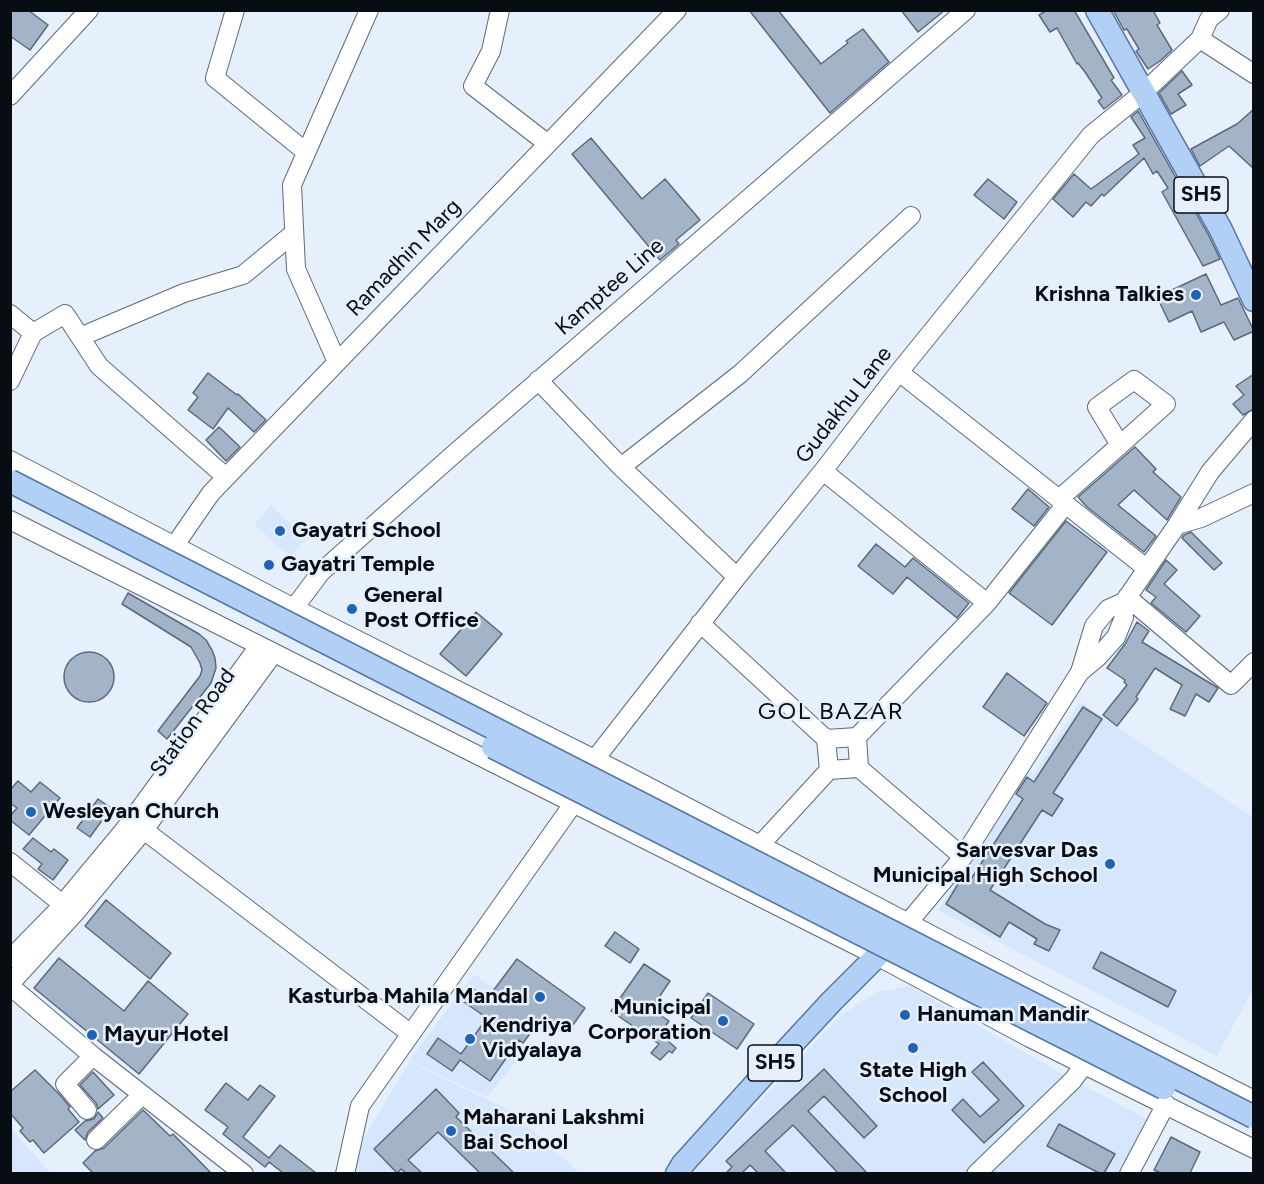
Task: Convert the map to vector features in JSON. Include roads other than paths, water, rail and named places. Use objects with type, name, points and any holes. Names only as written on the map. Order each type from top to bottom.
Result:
[{"type":"main road","name":"SH5","points":[[1097,10],[1221,230],[1254,300]]},
{"type":"main road","points":[[10,481],[1254,1117]]},
{"type":"main road","points":[[10,499],[1254,1134]]},
{"type":"main road","name":"SH5","points":[[677,1173],[832,1001],[878,956]]},
{"type":"street","points":[[10,96],[89,10]]},
{"type":"street","points":[[235,10],[215,78],[306,152]]},
{"type":"street","points":[[337,362],[296,269],[292,185],[369,10]]},
{"type":"street","points":[[500,10],[491,51],[473,86],[548,144]]},
{"type":"street","name":"Kamptee Line","points":[[294,608],[321,572],[538,380],[966,10]]},
{"type":"street","name":"Gudakhu Lane","points":[[595,759],[899,372],[1091,135],[1144,92],[1200,39],[1209,19],[1220,10]]},
{"type":"street","name":"Ramadhin Marg","points":[[175,545],[211,493],[674,11]]},
{"type":"street","points":[[1200,39],[1254,74]]},
{"type":"street","points":[[621,467],[740,374],[911,216]]},
{"type":"street","points":[[80,337],[183,293],[243,274],[294,233]]},
{"type":"street","points":[[10,314],[33,333]]},
{"type":"street","points":[[10,381],[33,333],[65,314],[99,366],[226,477]]},
{"type":"street","points":[[899,372],[1146,568]]},
{"type":"street","points":[[538,380],[621,467],[737,577]]},
{"type":"street","points":[[878,956],[909,923],[963,857],[1080,672],[1116,637],[1124,617],[1125,600],[1177,525],[1209,472],[1254,420]]},
{"type":"street","points":[[826,739],[857,737],[987,603],[1062,502],[1120,445]]},
{"type":"street","points":[[10,460],[1254,1100]]},
{"type":"street","points":[[823,471],[987,603]]},
{"type":"street","points":[[1177,525],[1201,518],[1254,493]]},
{"type":"street","points":[[10,520],[878,956],[1084,1065],[1254,1149]]},
{"type":"street","points":[[1125,600],[1232,685],[1254,662]]},
{"type":"street","points":[[700,624],[826,739],[829,770]]},
{"type":"street","name":"Station Road","points":[[10,985],[138,825],[266,650]]},
{"type":"street","points":[[857,737],[859,768]]},
{"type":"street","points":[[760,845],[829,770],[859,768],[963,857]]},
{"type":"street","points":[[345,1173],[360,1107],[573,804]]},
{"type":"street","points":[[138,825],[411,1034]]},
{"type":"street","points":[[10,862],[69,909]]},
{"type":"street","name":"Station Road","points":[[10,959],[69,909]]},
{"type":"street","points":[[10,985],[93,1056],[244,1173]]},
{"type":"street","points":[[87,1110],[65,1084],[93,1056]]},
{"type":"street","points":[[976,1173],[1073,1080],[1084,1065]]},
{"type":"street","points":[[96,1140],[142,1095]]},
{"type":"street","points":[[1129,1173],[1166,1104]]},
{"type":"place","name":"Krishna Talkies","points":[[1196,295]]},
{"type":"place","name":"Gayatri School","points":[[280,531]]},
{"type":"place","name":"Gayatri Temple","points":[[269,565]]},
{"type":"place","name":"General Post Office","points":[[352,609]]},
{"type":"place","name":"Wesleyan Church","points":[[31,812]]},
{"type":"place","name":"Sarvesvar Das Municipal High School","points":[[1110,864]]},
{"type":"place","name":"Kasturba Mahila Mandal","points":[[540,997]]},
{"type":"place","name":"Hanuman Mandir","points":[[905,1015]]},
{"type":"place","name":"Municipal Corporation","points":[[723,1021]]},
{"type":"place","name":"Mayur Hotel","points":[[92,1035]]},
{"type":"place","name":"Kendriya Vidyalaya","points":[[470,1039]]},
{"type":"place","name":"State High School","points":[[913,1048]]},
{"type":"place","name":"Maharani Lakshmi Bai School","points":[[451,1131]]},
{"type":"district","name":"GOL BAZAR","points":[[831,712]]}]
